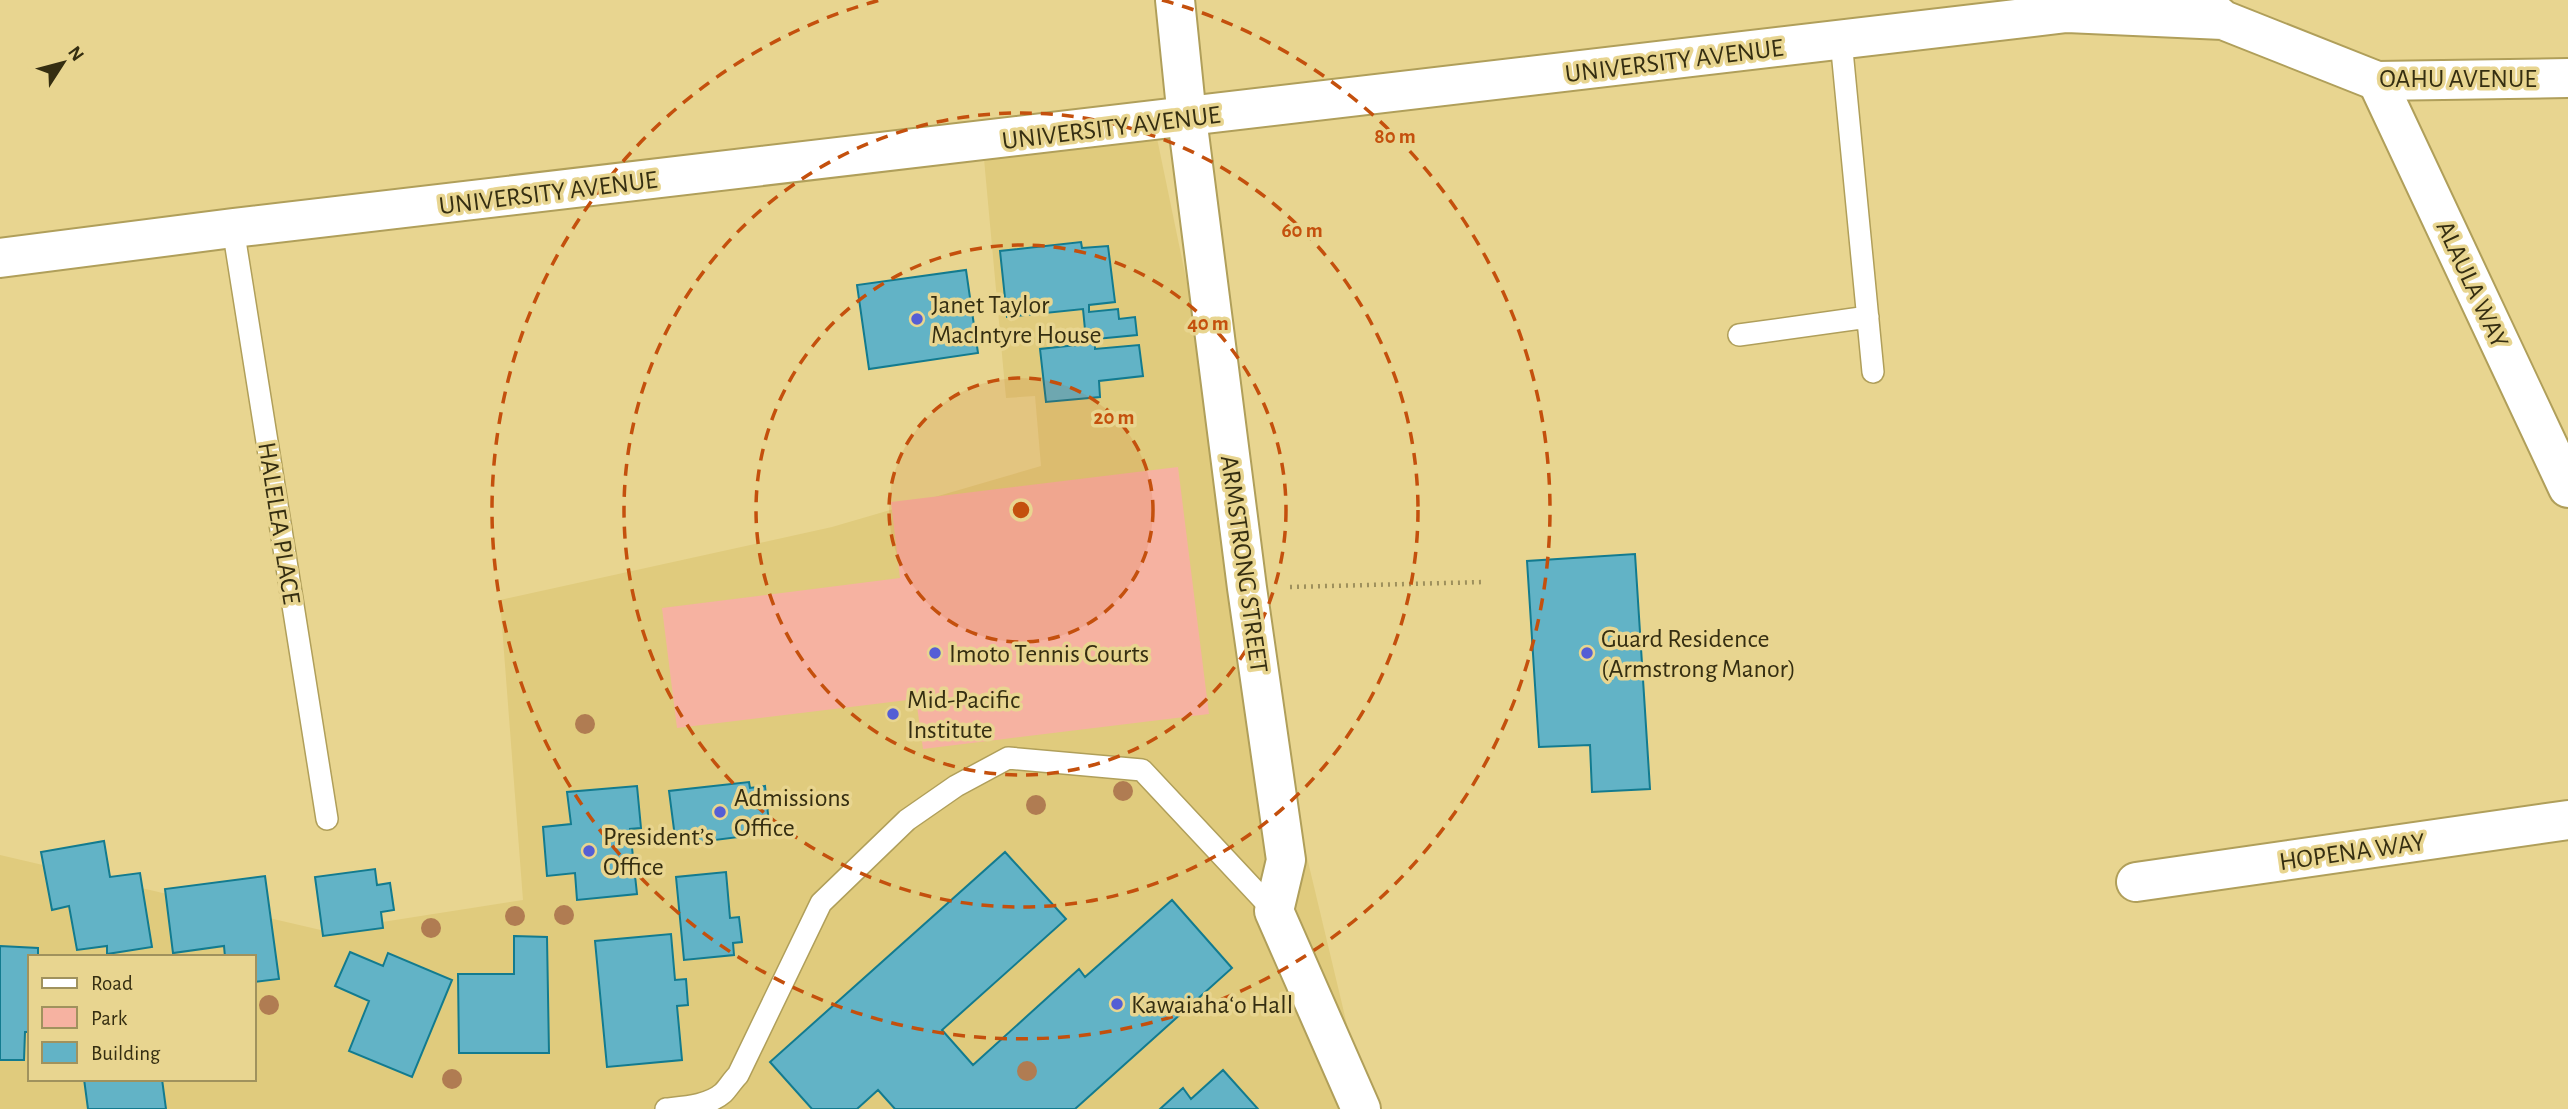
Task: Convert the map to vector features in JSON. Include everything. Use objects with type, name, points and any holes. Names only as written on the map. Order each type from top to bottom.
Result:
[{"type":"main road","name":"ARMSTRONG STREET","points":[[1175,0],[1186,118],[1247,588],[1286,860],[1274,911]]},
{"type":"main road","name":"UNIVERSITY AVENUE","points":[[0,258],[233,228],[2067,13],[2211,10]]},
{"type":"main road","name":"OAHU AVENUE","points":[[2211,10],[2377,81],[2568,78]]},
{"type":"main road","name":"ALAULA WAY","points":[[2377,81],[2568,488]]},
{"type":"main road","name":"HOPENA WAY","points":[[2136,882],[2568,820]]},
{"type":"main road","points":[[1274,911],[1361,1109]]},
{"type":"lane","points":[[1840,40],[1873,372]]},
{"type":"lane","name":"HALELEA PLACE","points":[[233,228],[327,819]]},
{"type":"lane","points":[[1739,335],[1868,317]]},
{"type":"lane","points":[[666,1109],[697,1105],[712,1099],[722,1094],[738,1075],[821,903],[907,820],[956,786],[1008,758],[1142,770],[1274,911]]},
{"type":"path","points":[[1247,588],[1485,582]]},
{"type":"shaded area","name":"Mid-Pacific Institute","points":[[1153,119],[1300,828],[1364,1096],[1372,1109],[0,1109],[0,855],[325,931],[523,900],[500,600],[832,527],[1041,466],[1035,396],[1006,398],[984,159]]},
{"type":"green space","name":"Imoto Tennis Courts","points":[[1178,467],[1209,714],[923,749],[916,699],[677,728],[662,608],[900,578],[891,502]]},
{"type":"building","points":[[1081,242],[1082,248],[1108,246],[1115,302],[1089,305],[1089,312],[1118,309],[1119,319],[1135,317],[1137,335],[1086,340],[1083,309],[1007,317],[1000,251]]},
{"type":"building","name":"Janet Taylor MacIntyre House","points":[[966,270],[978,353],[869,369],[857,285]]},
{"type":"building","points":[[1095,343],[1095,349],[1139,345],[1143,376],[1099,381],[1100,397],[1046,402],[1040,349]]},
{"type":"building","name":"Guard Residence (Armstrong Manor)","points":[[1635,554],[1650,789],[1592,792],[1590,745],[1539,747],[1527,561]]},
{"type":"building","name":"Admissions Office","points":[[749,782],[750,788],[765,786],[770,833],[676,845],[669,791]]},
{"type":"building","name":"President’s Office","points":[[637,786],[641,828],[630,829],[637,894],[577,900],[575,873],[547,876],[543,827],[571,824],[567,792]]},
{"type":"building","points":[[104,841],[110,877],[140,873],[152,947],[107,954],[107,946],[77,950],[69,906],[52,910],[41,852]]},
{"type":"building","name":"Kawaiahaʻo Hall","points":[[1005,852],[1066,919],[942,1030],[973,1065],[1079,969],[1085,977],[1172,900],[1232,968],[1075,1109],[895,1109],[878,1090],[857,1109],[812,1109],[770,1062]]},
{"type":"building","points":[[375,869],[377,885],[390,883],[394,910],[381,912],[383,928],[323,936],[315,877]]},
{"type":"building","points":[[726,872],[730,918],[739,917],[742,942],[733,943],[734,955],[684,960],[676,877]]},
{"type":"building","points":[[265,876],[279,979],[256,982],[256,955],[225,955],[224,946],[173,953],[165,889]]},
{"type":"building","points":[[671,934],[675,980],[686,979],[688,1005],[677,1006],[682,1060],[607,1067],[595,941]]},
{"type":"building","points":[[514,936],[547,937],[549,1053],[459,1053],[458,974],[514,974]]},
{"type":"building","points":[[0,946],[38,948],[38,955],[28,955],[28,1032],[25,1032],[24,1060],[0,1060]]},
{"type":"building","points":[[350,952],[383,966],[388,953],[452,980],[412,1077],[349,1051],[369,1001],[335,986]]},
{"type":"building","name":"Kawaiahaʻo Hall","points":[[1223,1070],[1258,1109],[1160,1109],[1183,1088],[1191,1099]]},
{"type":"building","points":[[84,1081],[162,1081],[166,1109],[88,1109]]},
{"type":"place","name":"Janet Taylor MacIntyre House","points":[[917,319]]},
{"type":"place","name":"Imoto Tennis Courts","points":[[935,653]]},
{"type":"place","name":"Guard Residence (Armstrong Manor)","points":[[1587,653]]},
{"type":"place","name":"Mid-Pacific Institute","points":[[893,714]]},
{"type":"place","name":"Admissions Office","points":[[720,812]]},
{"type":"place","name":"President’s Office","points":[[589,851]]},
{"type":"place","name":"Kawaiahaʻo Hall","points":[[1117,1004]]}]
